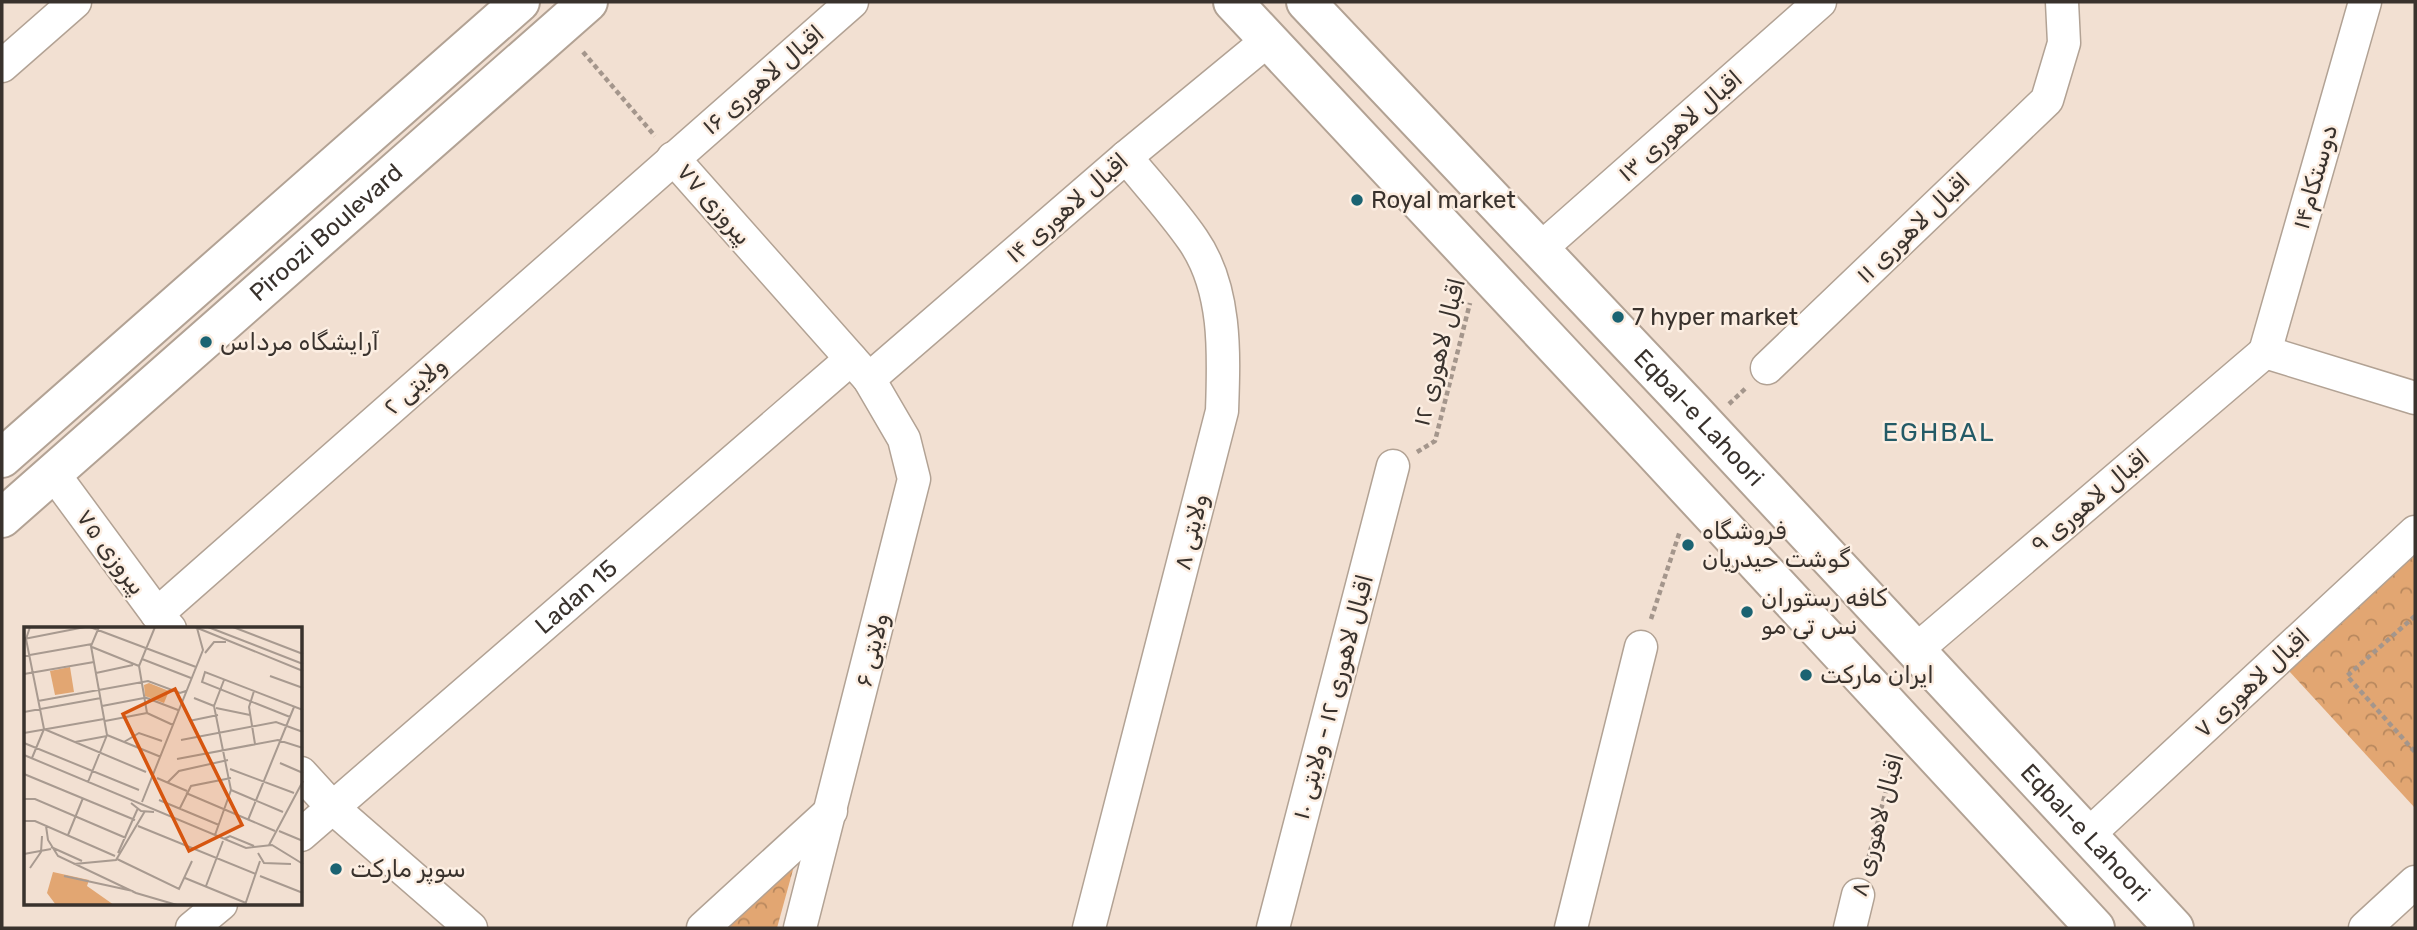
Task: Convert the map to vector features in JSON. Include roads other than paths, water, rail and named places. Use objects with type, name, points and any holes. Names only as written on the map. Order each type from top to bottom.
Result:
[{"type":"main road","name":"Piroozi Boulevard","points":[[2,458],[520,2]]},
{"type":"main road","points":[[1233,2],[2095,928]]},
{"type":"main road","name":"Eqbal-e Lahoori","points":[[1306,2],[1699,418],[2174,928]]},
{"type":"main road","name":"Piroozi Boulevard","points":[[2,517],[575,14]]},
{"type":"main road","points":[[1652,450],[1699,418]]},
{"type":"street","points":[[2,66],[75,2]]},
{"type":"street","name":"اقبال لاهوری ۱۶","points":[[673,158],[852,2]]},
{"type":"street","name":"اقبال لاهوری ۱۳","points":[[1539,250],[1821,2]]},
{"type":"street","name":"اقبال لاهوری ۱۱","points":[[1767,368],[2046,100],[2064,43],[2062,2]]},
{"type":"street","name":"دوستکام۱۴","points":[[2265,352],[2365,2]]},
{"type":"street","name":"اقبال لاهوری ۱۴","points":[[860,369],[1268,40]]},
{"type":"street","name":"ولایتی ۸","points":[[1089,928],[1222,411],[1223,397],[1224,355],[1217,292],[1194,242],[1126,157]]},
{"type":"street","name":"پیروزی ۷۷","points":[[673,158],[860,369]]},
{"type":"street","name":"ولایتی ۲","points":[[164,622],[673,158]]},
{"type":"street","points":[[2265,352],[2415,398]]},
{"type":"street","name":"اقبال لاهوری ۹","points":[[1915,651],[2265,352]]},
{"type":"street","name":"Ladan 15","points":[[303,833],[860,369]]},
{"type":"street","name":"ولایتی ۶","points":[[800,928],[914,480],[904,439],[860,369]]},
{"type":"street","name":"اقبال لاهوری ۱۲ - ولایتی ۱۰","points":[[1273,928],[1393,466]]},
{"type":"street","name":"پیروزی ۷۵","points":[[53,473],[164,622]]},
{"type":"street","name":"اقبال لاهوری ۷","points":[[2088,835],[2415,531]]},
{"type":"street","points":[[1571,928],[1641,647]]},
{"type":"street","points":[[303,775],[333,808],[461,925]]},
{"type":"street","points":[[703,928],[831,811]]},
{"type":"street","points":[[2365,928],[2415,881]]},
{"type":"street","name":"اقبال لاهوری ۸","points":[[1850,928],[1858,895]]},
{"type":"street","points":[[192,928],[219,906]]},
{"type":"place","name":"Royal market","points":[[1357,200]]},
{"type":"place","name":"7 hyper market","points":[[1618,317]]},
{"type":"place","name":"آرایشگاه مرداس","points":[[206,342]]},
{"type":"place","name":"فروشگاه گوشت حیدریان","points":[[1688,545]]},
{"type":"place","name":"كافه رستوران نس تى مو","points":[[1747,612]]},
{"type":"place","name":"ایران مارکت","points":[[1806,675]]},
{"type":"place","name":"سوپر مارکت","points":[[336,869]]},
{"type":"district","name":"EGHBAL","points":[[1939,432]]}]
